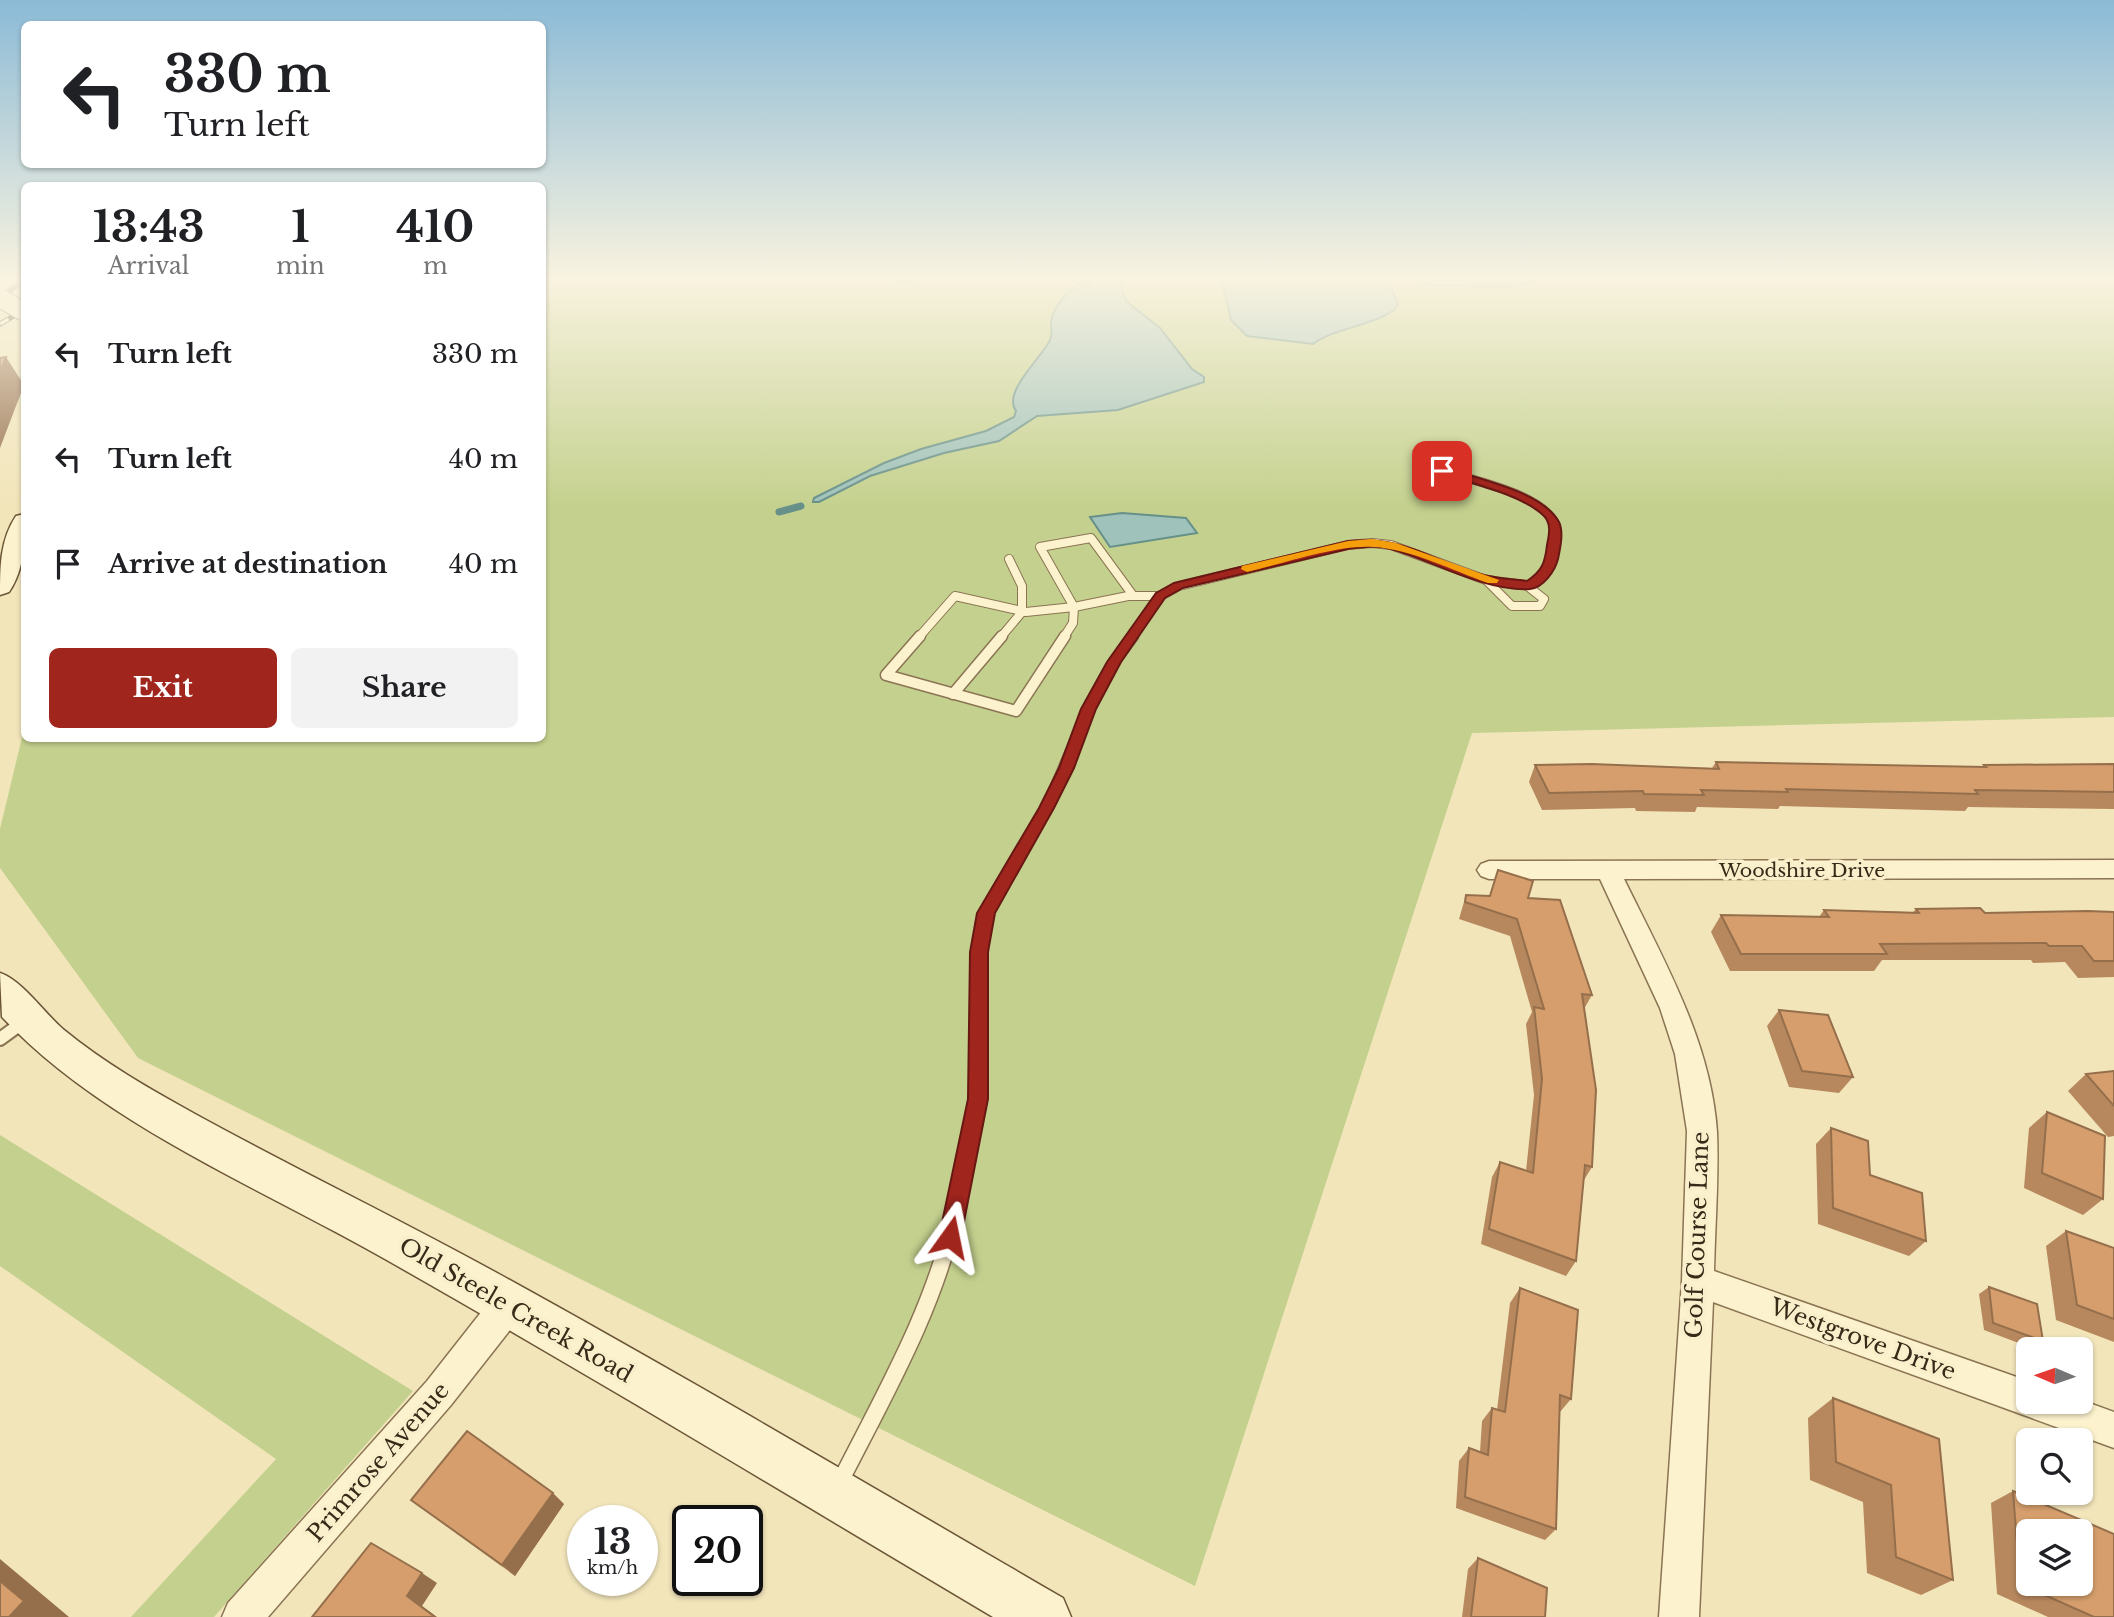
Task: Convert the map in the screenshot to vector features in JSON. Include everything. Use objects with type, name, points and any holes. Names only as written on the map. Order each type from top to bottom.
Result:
[{"type":"main road","points":[[0,587],[21,528]]},
{"type":"main road","name":"Old Steele Creek Road","points":[[9,1016],[48,1040],[92,1074],[194,1136],[398,1242],[509,1304],[1044,1617]]},
{"type":"street","name":"Woodshire Drive","points":[[1489,870],[2114,869]]},
{"type":"street","name":"Golf Course Lane","points":[[1608,870],[1673,1008],[1689,1054],[1702,1130],[1698,1281],[1679,1617]]},
{"type":"street","name":"Westgrove Drive","points":[[1698,1281],[2016,1394]]},
{"type":"street","name":"Primrose Avenue","points":[[242,1617],[439,1393],[509,1304]]},
{"type":"street","points":[[2070,1414],[2114,1430]]},
{"type":"lane","points":[[1442,471],[1513,494],[1548,513],[1556,527],[1551,562],[1544,575],[1530,585]]},
{"type":"lane","points":[[1132,594],[1091,538],[1040,547],[1074,606],[1073,623],[1016,711],[886,675],[955,596],[1022,612],[1074,606],[1132,594],[1161,596]]},
{"type":"lane","points":[[834,1494],[912,1338],[950,1237],[978,1099],[979,952],[986,913],[1046,808],[1066,768],[1089,709],[1114,662],[1161,596],[1179,586],[1203,579],[1348,545],[1372,543],[1391,545],[1486,580],[1530,585],[1539,591],[1544,599],[1540,606],[1513,606],[1486,580]]},
{"type":"lane","points":[[953,694],[1022,612],[1022,586],[1009,559]]},
{"type":"green space","points":[[546,355],[2114,355],[2114,717],[1472,733],[1195,1586],[138,1058],[0,868],[0,829],[21,742],[546,742]]},
{"type":"green space","points":[[0,1135],[413,1391],[214,1617],[131,1617],[276,1459],[0,1266]]},
{"type":"water","points":[[1039,355],[1181,355],[1192,369],[1204,377],[1204,382],[1118,410],[1037,416],[999,441],[944,453],[870,476],[819,502],[813,502],[814,498],[884,463],[921,449],[986,431],[1014,417],[1014,395]]},
{"type":"water","points":[[1122,513],[1186,518],[1197,533],[1110,547],[1090,517]]},
{"type":"building","points":[[6,357],[0,371],[0,358]]},
{"type":"building","points":[[1716,762],[1986,767],[1984,765],[2114,764],[2114,792],[1975,790],[1978,794],[1786,789],[1788,792],[1701,790],[1704,795],[1644,794],[1643,791],[1549,793],[1535,765],[1592,764],[1719,769]]},
{"type":"building","points":[[1498,870],[1533,881],[1528,898],[1560,900],[1592,995],[1582,994],[1596,1090],[1592,1167],[1585,1165],[1576,1261],[1489,1229],[1500,1162],[1533,1173],[1542,1079],[1534,1007],[1544,1009],[1517,919],[1465,902],[1466,895],[1490,896]]},
{"type":"building","points":[[1980,908],[1985,913],[2114,912],[2114,961],[2094,961],[2082,946],[2049,946],[2046,943],[1880,944],[1887,954],[1741,954],[1721,915],[1829,917],[1824,910],[1919,913],[1916,909]]},
{"type":"building","points":[[1779,1010],[1828,1015],[1853,1077],[1802,1071]]},
{"type":"building","points":[[2114,1071],[2114,1106],[2086,1074]]},
{"type":"building","points":[[2047,1112],[2105,1136],[2103,1199],[2042,1173]]},
{"type":"building","points":[[1831,1128],[1868,1141],[1870,1175],[1922,1193],[1926,1241],[1833,1208]]},
{"type":"building","points":[[2066,1231],[2114,1248],[2114,1319],[2077,1305]]},
{"type":"building","points":[[1989,1287],[2037,1304],[2042,1337],[2032,1337],[1993,1323]]},
{"type":"building","points":[[1520,1288],[1578,1310],[1571,1399],[1560,1395],[1556,1529],[1465,1497],[1469,1448],[1488,1455],[1492,1408],[1505,1412]]},
{"type":"building","points":[[1833,1398],[1939,1439],[1953,1580],[1896,1557],[1891,1485],[1836,1462]]},
{"type":"building","points":[[467,1431],[553,1493],[502,1565],[411,1500]]},
{"type":"building","points":[[2013,1491],[2016,1492],[2016,1505],[2046,1505],[2079,1519],[2016,1519],[2016,1531]]},
{"type":"building","points":[[2093,1525],[2114,1534],[2114,1617],[2094,1617],[2047,1596],[2093,1596]]},
{"type":"building","points":[[371,1543],[422,1573],[407,1596],[435,1617],[312,1617]]},
{"type":"building","points":[[1478,1558],[1547,1588],[1545,1617],[1471,1617]]},
{"type":"building","points":[[0,1581],[24,1601],[9,1617],[0,1617]]},
{"type":"waterway","points":[[779,512],[801,506]]},
{"type":"slow traffic","points":[[1247,569],[1348,545],[1372,543],[1391,545],[1492,580]]},
{"type":"route","points":[[950,1237],[978,1099],[979,952],[986,913],[1046,808],[1066,768],[1089,709],[1114,662],[1161,596],[1179,586],[1348,545],[1391,545],[1486,580],[1530,585],[1544,575],[1551,562],[1556,527],[1548,513],[1535,503],[1513,494],[1442,471]]}]
